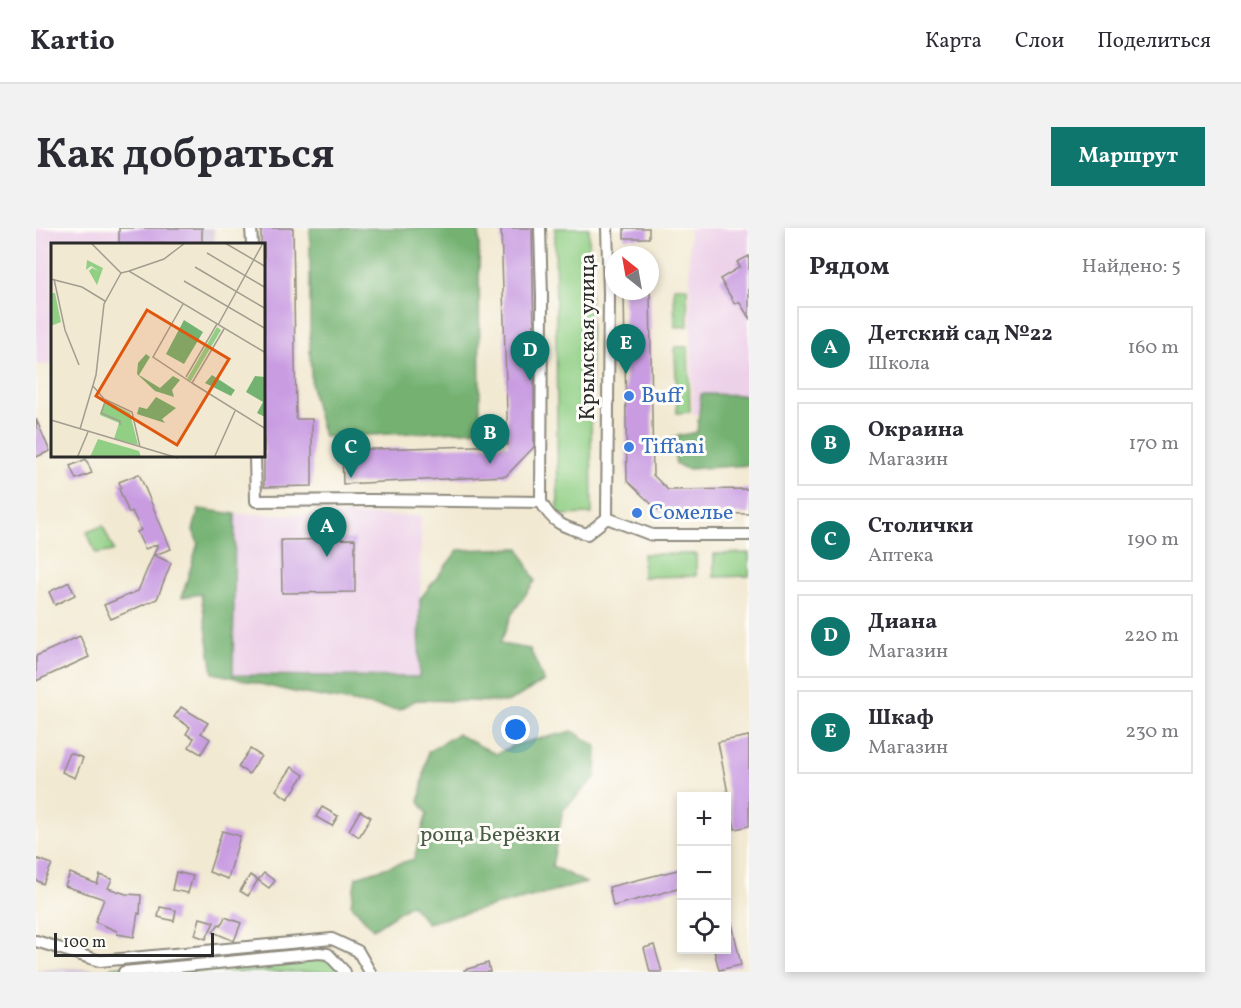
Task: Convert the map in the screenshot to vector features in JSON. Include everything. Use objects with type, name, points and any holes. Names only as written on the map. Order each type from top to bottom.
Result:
[{"type":"street","points":[[251,228],[252,243]]},
{"type":"street","name":"Крымская улица","points":[[540,228],[541,502]]},
{"type":"street","name":"Крымская улица","points":[[607,228],[609,293],[607,518]]},
{"type":"street","points":[[255,458],[256,501],[541,502],[547,514],[562,526],[587,534],[607,518],[652,535],[749,536]]},
{"type":"street","points":[[36,941],[100,961],[333,939],[358,951],[370,972]]},
{"type":"street","points":[[124,972],[319,953],[328,954],[345,972]]},
{"type":"shaded area","points":[[36,228],[119,228],[119,243],[51,243],[51,364],[36,365]]},
{"type":"shaded area","points":[[119,228],[214,228],[215,243],[119,243]]},
{"type":"shaded area","points":[[689,228],[749,228],[749,413],[693,414]]},
{"type":"shaded area","points":[[235,514],[421,516],[419,677],[233,675]]},
{"type":"shaded area","points":[[111,967],[112,972],[36,972],[36,970],[68,968],[100,970]]},
{"type":"green space","points":[[310,228],[479,228],[480,430],[324,437],[312,393]]},
{"type":"green space","points":[[555,228],[589,228],[592,514],[558,515]]},
{"type":"green space","points":[[674,287],[687,287],[688,326],[675,327]]},
{"type":"green space","points":[[675,347],[688,347],[690,412],[677,413]]},
{"type":"green space","points":[[701,394],[749,395],[749,465],[687,469],[676,464],[672,437],[697,432]]},
{"type":"green space","points":[[199,509],[235,514],[233,675],[419,677],[420,599],[458,550],[519,548],[535,581],[512,614],[500,644],[530,649],[544,681],[509,702],[416,700],[398,710],[294,692],[213,673],[201,594],[182,597],[198,543],[193,530]]},
{"type":"green space","points":[[103,526],[114,551],[96,554],[87,532]]},
{"type":"green space","points":[[749,553],[749,576],[714,577],[714,554]]},
{"type":"green space","points":[[643,554],[696,554],[696,576],[643,577]]},
{"type":"green space","name":"роща Берёзки","points":[[573,731],[597,747],[596,777],[563,810],[552,866],[586,883],[427,923],[411,904],[373,929],[351,904],[356,877],[414,859],[427,813],[419,802],[428,752],[457,734],[496,754],[517,744]]},
{"type":"green space","points":[[325,948],[348,972],[112,972],[111,967]]},
{"type":"building","points":[[119,228],[202,228],[202,243],[119,243]]},
{"type":"building","points":[[261,228],[293,228],[296,419],[312,419],[312,486],[264,487],[266,243],[261,243]]},
{"type":"building","points":[[501,228],[532,228],[534,447],[506,476],[343,484],[342,450],[508,445]]},
{"type":"building","points":[[624,228],[649,228],[649,238],[624,238]]},
{"type":"building","points":[[749,256],[749,318],[739,301],[735,304],[720,279],[740,267],[737,262]]},
{"type":"building","points":[[624,300],[650,300],[653,475],[668,490],[749,489],[749,514],[660,512],[627,481]]},
{"type":"building","points":[[36,419],[50,451],[36,457]]},
{"type":"building","points":[[86,459],[92,473],[76,479],[70,466]]},
{"type":"building","points":[[139,474],[171,549],[154,555],[171,563],[157,599],[111,619],[104,605],[138,591],[158,544],[145,549],[137,532],[141,530],[132,511],[129,513],[119,489],[121,487],[119,482]]},
{"type":"building","points":[[355,539],[355,592],[282,593],[281,540]]},
{"type":"building","points":[[69,582],[75,595],[55,605],[49,592]]},
{"type":"building","points":[[80,636],[89,657],[36,681],[36,656]]},
{"type":"building","points":[[181,707],[208,723],[201,733],[210,739],[201,754],[189,747],[194,738],[186,734],[190,727],[174,717]]},
{"type":"building","points":[[749,736],[749,826],[735,829],[731,792],[728,792],[718,742]]},
{"type":"building","points":[[250,749],[261,756],[249,774],[238,767]]},
{"type":"building","points":[[70,753],[83,758],[75,778],[62,772]]},
{"type":"building","points":[[292,767],[304,775],[288,799],[276,790]]},
{"type":"building","points":[[322,807],[338,816],[332,826],[316,817]]},
{"type":"building","points":[[360,811],[371,817],[359,837],[349,830]]},
{"type":"building","points":[[222,831],[240,836],[228,879],[209,872]]},
{"type":"building","points":[[38,859],[52,864],[43,884],[36,880]]},
{"type":"building","points":[[677,870],[677,889],[613,906],[609,887]]},
{"type":"building","points":[[176,872],[193,876],[188,893],[172,890]]},
{"type":"building","points":[[70,873],[97,884],[100,875],[112,879],[108,888],[126,894],[141,895],[140,914],[138,913],[134,937],[117,934],[117,931],[95,922],[104,899],[65,886]]},
{"type":"building","points":[[264,873],[275,881],[269,888],[258,880]]},
{"type":"building","points":[[250,875],[258,880],[248,896],[240,891]]},
{"type":"building","points":[[160,907],[176,910],[174,921],[158,917]]},
{"type":"building","points":[[225,917],[241,923],[234,941],[213,932],[219,924],[221,925]]},
{"type":"building","points":[[200,918],[214,922],[206,939],[195,935]]},
{"type":"building","points":[[731,919],[741,965],[719,970],[715,954],[731,954]]},
{"type":"building","points":[[654,945],[662,972],[650,972],[644,948]]},
{"type":"building","points":[[488,963],[490,972],[464,972],[464,970]]},
{"type":"place","name":"Шкаф","points":[[626,374]]},
{"type":"place","name":"Диана","points":[[530,381]]},
{"type":"place","name":"Buff","points":[[629,396]]},
{"type":"place","name":"Tiffani","points":[[629,447]]},
{"type":"place","name":"Окраина","points":[[490,464]]},
{"type":"place","name":"Столички","points":[[351,478]]},
{"type":"place","name":"Сомелье","points":[[637,513]]},
{"type":"place","name":"Детский сад №22","points":[[327,557]]}]
